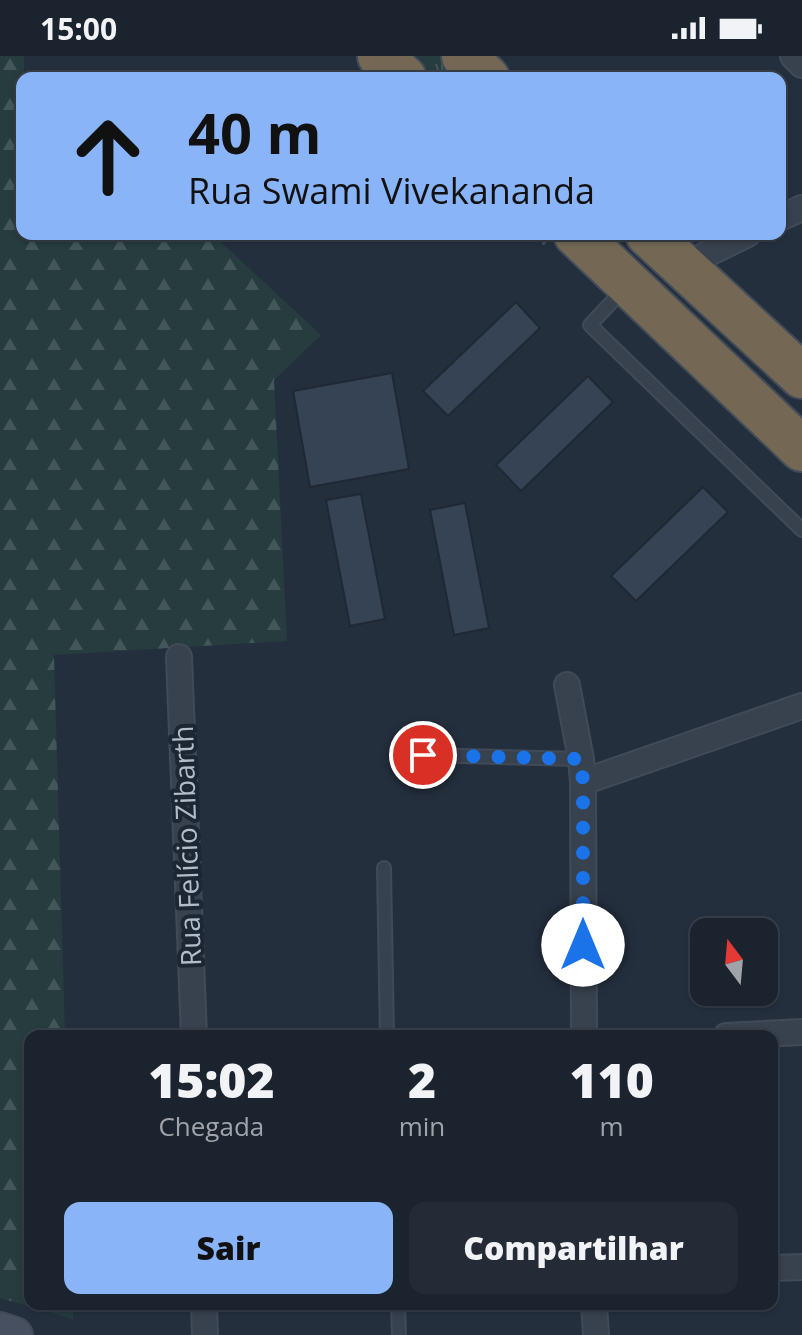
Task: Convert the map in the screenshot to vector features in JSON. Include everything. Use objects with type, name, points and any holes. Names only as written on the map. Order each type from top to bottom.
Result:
[{"type":"highway","points":[[380,56],[397,72]]},
{"type":"highway","points":[[464,56],[481,72]]},
{"type":"highway","points":[[582,240],[802,449]]},
{"type":"highway","points":[[613,240],[656,277],[672,277],[687,272]]},
{"type":"highway","points":[[654,240],[802,376]]},
{"type":"street","points":[[793,56],[802,65]]},
{"type":"street","points":[[687,272],[705,255],[736,240]]},
{"type":"street","name":"Rua Felício Zibarth","points":[[179,657],[194,1030]]},
{"type":"street","points":[[567,685],[582,770],[584,1030]]},
{"type":"street","points":[[582,770],[802,706]]},
{"type":"street","points":[[778,1033],[802,1032]]},
{"type":"street","points":[[778,1268],[802,1267]]},
{"type":"street","points":[[204,1310],[205,1335]]},
{"type":"street","points":[[594,1310],[596,1335]]},
{"type":"lane","points":[[629,284],[590,325],[802,530]]},
{"type":"lane","points":[[423,755],[582,770]]},
{"type":"lane","points":[[384,868],[387,1030]]},
{"type":"lane","points":[[398,1310],[399,1335]]},
{"type":"green space","points":[[0,56],[24,56],[24,72],[16,72],[16,240],[218,240],[321,335],[274,380],[287,641],[54,655],[65,1030],[24,1030],[24,1305],[0,1298]]},
{"type":"green space","points":[[412,56],[446,56],[463,72],[431,72]]},
{"type":"green space","points":[[42,1310],[73,1310],[73,1319]]},
{"type":"building","points":[[516,302],[540,328],[448,416],[423,391]]},
{"type":"building","points":[[392,373],[409,469],[310,487],[293,391]]},
{"type":"building","points":[[588,376],[613,402],[521,491],[496,465]]},
{"type":"building","points":[[703,487],[728,512],[636,601],[611,576]]},
{"type":"building","points":[[361,494],[385,619],[350,626],[326,500]]},
{"type":"building","points":[[465,503],[489,628],[454,635],[430,510]]},
{"type":"route","points":[[423,755],[581,759],[583,945]]}]
